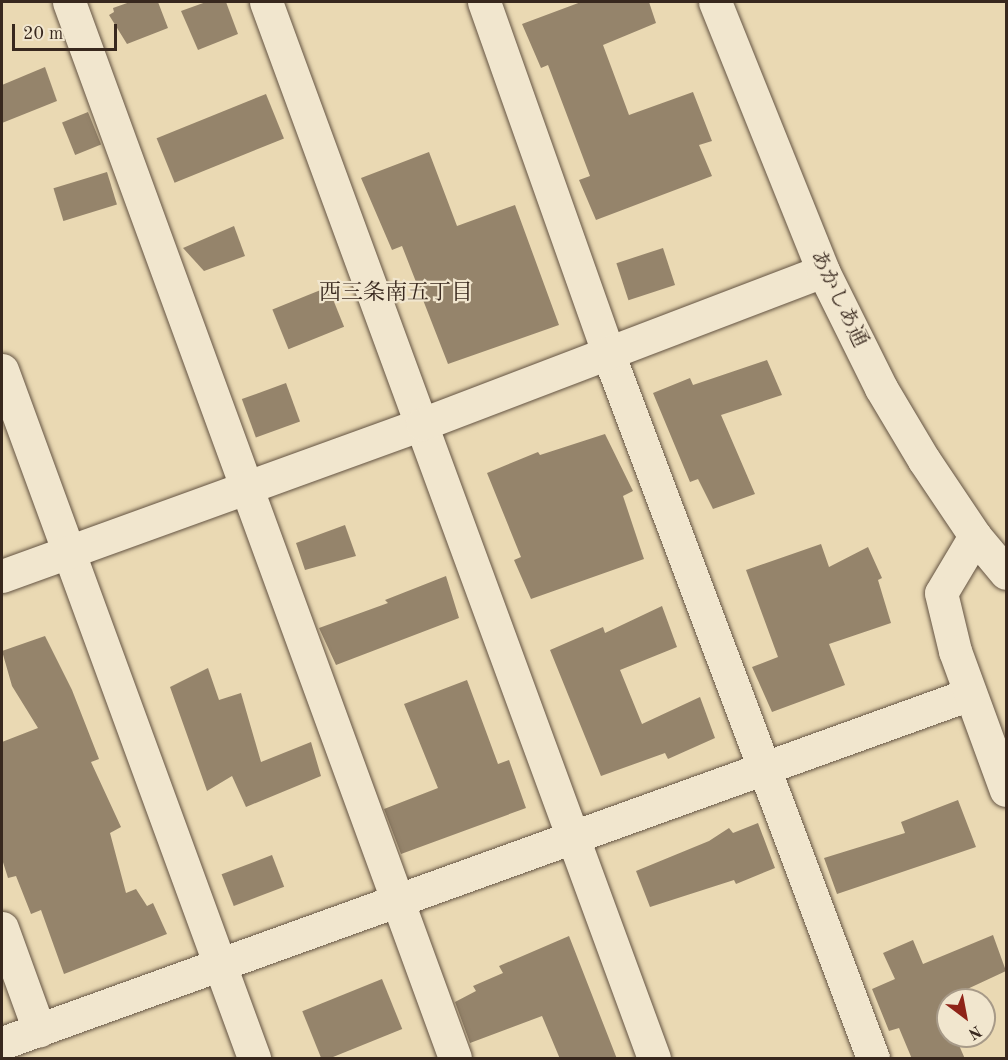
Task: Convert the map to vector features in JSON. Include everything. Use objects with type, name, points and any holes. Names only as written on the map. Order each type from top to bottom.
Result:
[{"type":"street","points":[[69,2],[245,488],[399,902],[454,1059]]},
{"type":"street","points":[[266,2],[575,837],[654,1059]]},
{"type":"street","points":[[484,2],[608,353],[766,768],[873,1059]]},
{"type":"street","name":"あかしあ通","points":[[715,2],[823,271],[882,388],[975,536],[1006,573]]},
{"type":"street","points":[[2,576],[422,423],[823,271]]},
{"type":"street","points":[[2,370],[66,551],[254,1059]]},
{"type":"street","points":[[975,536],[941,593],[970,694],[1006,790]]},
{"type":"street","points":[[2,1042],[220,967],[970,694]]},
{"type":"street","points":[[2,928],[39,1030]]},
{"type":"building","points":[[130,2],[158,2],[168,28],[127,44],[109,15],[114,12],[113,8]]},
{"type":"building","points":[[206,2],[226,2],[238,34],[198,50],[181,11]]},
{"type":"building","points":[[581,2],[649,2],[656,23],[603,45],[629,115],[693,92],[712,141],[699,145],[712,176],[596,220],[579,180],[590,176],[548,65],[541,68],[522,24]]},
{"type":"building","points":[[45,67],[57,101],[2,123],[2,85]]},
{"type":"building","points":[[266,94],[284,139],[175,183],[157,138]]},
{"type":"building","points":[[88,112],[101,144],[75,155],[62,122]]},
{"type":"building","points":[[429,152],[457,226],[515,205],[559,325],[448,364],[402,246],[392,250],[361,178]]},
{"type":"building","points":[[107,172],[117,205],[63,221],[53,188]]},
{"type":"building","points":[[234,226],[245,256],[204,271],[183,248]]},
{"type":"building","points":[[663,248],[675,285],[628,300],[616,263]]},
{"type":"building","points":[[328,287],[344,327],[288,349],[272,309]]},
{"type":"building","points":[[767,360],[782,395],[721,415],[755,494],[713,509],[698,479],[690,482],[653,393],[690,378],[693,385]]},
{"type":"building","points":[[286,383],[300,422],[256,438],[242,399]]},
{"type":"building","points":[[605,434],[633,491],[623,496],[644,559],[531,599],[514,560],[521,557],[487,473],[538,452],[540,455]]},
{"type":"building","points":[[345,525],[356,556],[305,570],[296,543]]},
{"type":"building","points":[[821,544],[829,567],[868,547],[882,578],[878,580],[891,623],[829,644],[845,685],[772,712],[752,667],[778,657],[746,570]]},
{"type":"building","points":[[446,576],[459,618],[336,665],[319,628],[388,603],[385,600]]},
{"type":"building","points":[[662,606],[677,647],[620,670],[642,724],[700,697],[715,738],[668,759],[665,753],[601,776],[550,650],[603,627],[605,633]]},
{"type":"building","points":[[45,636],[72,690],[99,759],[91,762],[121,827],[110,833],[126,893],[136,889],[147,906],[153,903],[167,934],[64,974],[41,910],[31,914],[16,876],[8,878],[2,859],[2,742],[38,728],[12,686],[2,651]]},
{"type":"building","points":[[208,668],[219,700],[241,693],[261,762],[311,742],[321,776],[246,807],[232,776],[207,791],[170,687]]},
{"type":"building","points":[[467,680],[498,764],[509,760],[526,808],[401,854],[384,809],[438,788],[404,704]]},
{"type":"building","points":[[958,800],[976,847],[837,894],[824,858],[905,833],[901,822]]},
{"type":"building","points":[[758,823],[775,868],[736,884],[734,880],[650,907],[636,871],[709,841],[729,828],[733,833]]},
{"type":"building","points":[[272,855],[284,887],[234,906],[222,874]]},
{"type":"building","points":[[993,935],[1006,971],[969,988],[936,988],[936,1048],[960,1048],[965,1059],[912,1059],[899,1028],[889,1031],[872,989],[895,979],[883,953],[913,940],[923,964]]},
{"type":"building","points":[[569,936],[617,1059],[560,1059],[542,1016],[470,1043],[455,1002],[476,991],[473,986],[503,973],[499,966]]},
{"type":"building","points":[[382,979],[402,1029],[331,1058],[321,1058],[302,1011]]},
{"type":"district","name":"西三条南五丁目","points":[[396,294]]}]
